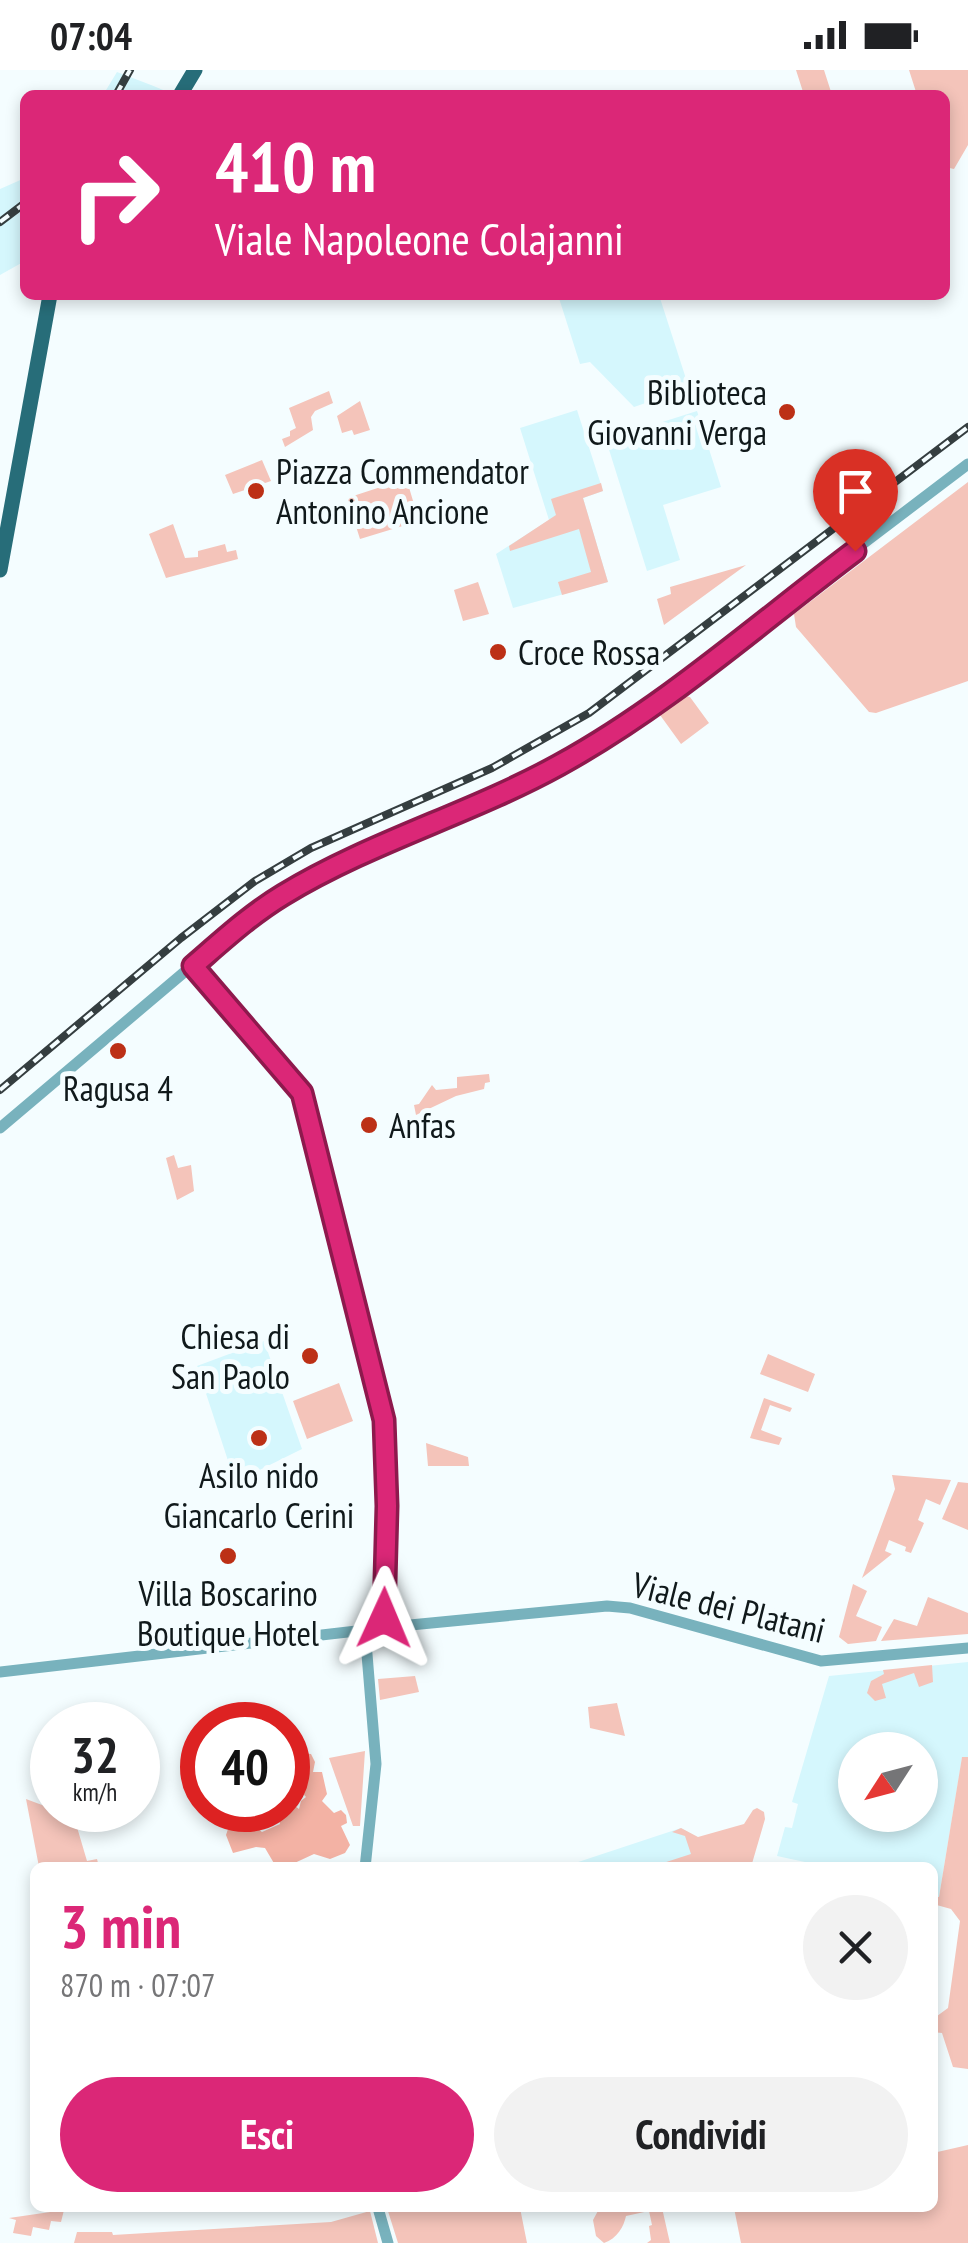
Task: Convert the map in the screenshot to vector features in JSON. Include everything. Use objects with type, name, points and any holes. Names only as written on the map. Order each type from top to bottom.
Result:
[{"type":"main road","points":[[0,570],[49,300]]},
{"type":"street","points":[[4,1124],[240,925],[283,895],[372,849],[520,785],[628,722],[968,464]]},
{"type":"street","points":[[193,966],[302,1093],[384,1420],[384,1628]]},
{"type":"street","name":"Viale dei Platani","points":[[0,1672],[607,1606],[630,1608],[821,1661],[968,1648]]},
{"type":"street","points":[[365,1630],[376,1764],[366,1862]]},
{"type":"street","points":[[379,2212],[388,2243]]},
{"type":"shaded area","points":[[796,70],[824,70],[830,90],[802,90]]},
{"type":"shaded area","points":[[909,70],[968,70],[968,145],[954,169],[950,168],[950,90],[915,90]]},
{"type":"shaded area","points":[[117,72],[163,90],[106,90]]},
{"type":"shaded area","points":[[20,180],[20,264],[0,275],[0,189]]},
{"type":"shaded area","points":[[560,300],[661,300],[689,388],[634,407],[590,362],[580,364]]},
{"type":"shaded area","points":[[329,391],[333,403],[315,411],[311,417],[313,430],[285,447],[282,439],[296,428],[289,408]]},
{"type":"shaded area","points":[[360,401],[370,430],[354,435],[352,430],[342,433],[337,416]]},
{"type":"shaded area","points":[[577,410],[603,491],[583,498],[608,582],[513,608],[496,554],[549,520],[520,428]]},
{"type":"shaded area","points":[[697,411],[721,487],[663,505],[680,560],[647,571],[606,440]]},
{"type":"shaded area","points":[[262,460],[271,481],[233,494],[225,475]]},
{"type":"shaded area","points":[[968,482],[968,681],[876,713],[869,712],[796,627],[794,614]]},
{"type":"shaded area","points":[[601,483],[603,491],[583,498],[608,582],[562,595],[558,582],[591,572],[579,529],[510,551],[509,546],[556,515],[551,499]]},
{"type":"shaded area","points":[[390,484],[392,489],[408,484],[419,521],[360,539],[347,498]]},
{"type":"shaded area","points":[[173,524],[185,558],[198,557],[198,551],[225,544],[227,552],[236,550],[238,559],[166,578],[149,534]]},
{"type":"shaded area","points":[[746,565],[664,625],[657,599],[671,594],[670,587]]},
{"type":"shaded area","points":[[478,582],[489,614],[463,621],[454,590]]},
{"type":"shaded area","points":[[685,696],[690,697],[709,723],[681,744],[660,715]]},
{"type":"shaded area","points":[[489,1074],[490,1082],[485,1083],[484,1089],[456,1096],[416,1115],[414,1105],[419,1104],[432,1085],[436,1090],[457,1088],[457,1077]]},
{"type":"shaded area","points":[[174,1155],[178,1168],[191,1165],[194,1191],[177,1200],[166,1158]]},
{"type":"shaded area","points":[[264,1341],[302,1449],[235,1482],[197,1366]]},
{"type":"shaded area","points":[[768,1354],[815,1374],[808,1392],[760,1374]]},
{"type":"shaded area","points":[[339,1383],[353,1421],[307,1439],[293,1401]]},
{"type":"shaded area","points":[[764,1398],[792,1408],[790,1412],[770,1405],[761,1430],[782,1438],[779,1445],[750,1438]]},
{"type":"shaded area","points":[[426,1443],[468,1457],[469,1466],[428,1466]]},
{"type":"shaded area","points":[[892,1475],[951,1480],[940,1505],[926,1499],[918,1520],[924,1523],[911,1553],[889,1540],[885,1551],[892,1554],[862,1578],[895,1489]]},
{"type":"shaded area","points":[[958,1482],[968,1483],[968,1530],[942,1519]]},
{"type":"shaded area","points":[[853,1584],[867,1591],[856,1616],[882,1627],[876,1641],[848,1644],[839,1637]]},
{"type":"shaded area","points":[[928,1597],[968,1613],[968,1634],[881,1641],[894,1619],[917,1626]]},
{"type":"shaded area","points":[[968,1662],[968,1757],[962,1758],[939,1897],[938,1862],[805,1862],[777,1856],[785,1827],[792,1828],[798,1804],[792,1802],[829,1676]]},
{"type":"shaded area","points":[[932,1665],[933,1682],[919,1687],[914,1673],[882,1684],[886,1698],[875,1701],[867,1693],[871,1681],[884,1674],[883,1670]]},
{"type":"shaded area","points":[[415,1676],[419,1692],[380,1700],[378,1679]]},
{"type":"shaded area","points":[[617,1703],[625,1736],[590,1728],[588,1707]]},
{"type":"shaded area","points":[[365,1751],[360,1826],[353,1826],[329,1758]]},
{"type":"shaded area","points":[[310,1754],[315,1762],[313,1772],[322,1772],[327,1794],[322,1801],[334,1813],[341,1810],[346,1815],[347,1823],[341,1826],[350,1845],[345,1853],[330,1859],[314,1854],[297,1862],[273,1862],[265,1848],[233,1853],[226,1835],[310,1832]]},
{"type":"shaded area","points":[[962,1757],[968,1757],[968,2069],[953,2067],[942,2033],[938,2033],[938,2015],[948,2008],[960,1921],[951,1909],[938,1905]]},
{"type":"shaded area","points":[[753,1810],[764,1812],[765,1819],[752,1862],[666,1862],[691,1854],[685,1836],[672,1832],[681,1828],[698,1837],[744,1824]]},
{"type":"shaded area","points":[[681,1828],[693,1835],[698,1862],[578,1862]]},
{"type":"shaded area","points":[[32,1832],[78,1832],[87,1861],[98,1862],[38,1862]]},
{"type":"shaded area","points":[[968,2145],[968,2243],[741,2243],[735,2212],[938,2212],[938,2152]]},
{"type":"shaded area","points":[[64,2212],[61,2222],[51,2221],[49,2230],[33,2227],[31,2236],[13,2233],[16,2220],[9,2218]]},
{"type":"shaded area","points":[[370,2212],[378,2243],[74,2243],[77,2232],[113,2235],[331,2222]]},
{"type":"shaded area","points":[[388,2212],[521,2212],[527,2243],[398,2243]]},
{"type":"shaded area","points":[[597,2212],[644,2212],[626,2216],[619,2232],[604,2243],[596,2236],[593,2220]]},
{"type":"shaded area","points":[[649,2212],[663,2212],[670,2243],[647,2243],[651,2240]]},
{"type":"railway","points":[[119,90],[130,70]]},
{"type":"railway","points":[[0,222],[20,207]]},
{"type":"railway","points":[[0,1090],[255,881],[311,848],[492,768],[589,713],[968,427]]},
{"type":"place","name":"Biblioteca Giovanni Verga","points":[[787,412]]},
{"type":"place","name":"Piazza Commendator Antonino Ancione","points":[[256,491]]},
{"type":"place","name":"Croce Rossa","points":[[498,652]]},
{"type":"place","name":"Ragusa 4","points":[[118,1051]]},
{"type":"place","name":"Anfas","points":[[369,1125]]},
{"type":"place","name":"Chiesa di San Paolo","points":[[310,1356]]},
{"type":"place","name":"Asilo nido Giancarlo Cerini","points":[[259,1438]]},
{"type":"place","name":"Villa Boscarino Boutique Hotel","points":[[228,1556]]},
{"type":"route","points":[[384,1618],[384,1420],[302,1093],[193,966],[240,925],[283,895],[372,849],[520,785],[628,722],[855,551]]}]
